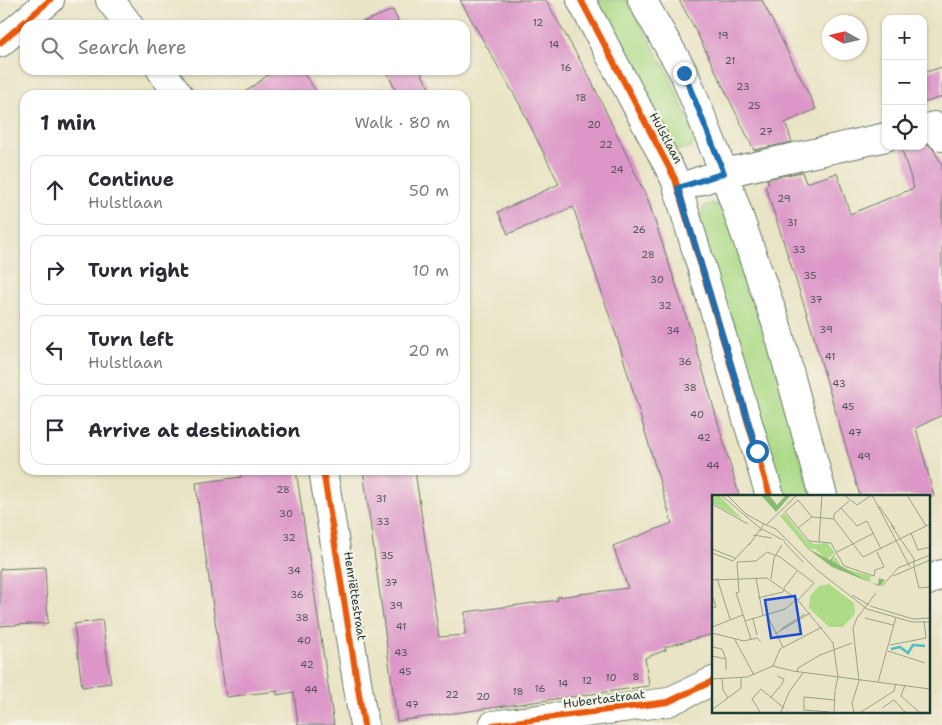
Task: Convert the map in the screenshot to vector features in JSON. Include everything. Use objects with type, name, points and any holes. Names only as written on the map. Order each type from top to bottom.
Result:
[{"type":"street","points":[[27,20],[50,0]]},
{"type":"street","points":[[110,0],[125,20]]},
{"type":"street","name":"Hulstlaan","points":[[581,0],[675,179],[770,495]]},
{"type":"street","points":[[642,0],[684,73],[724,173],[776,323],[823,495]]},
{"type":"street","points":[[0,43],[20,26]]},
{"type":"street","points":[[165,75],[175,90]]},
{"type":"street","points":[[927,128],[934,126],[942,137]]},
{"type":"street","points":[[678,188],[724,173],[882,138]]},
{"type":"street","name":"Henriëttestraat","points":[[324,475],[364,725]]},
{"type":"street","points":[[930,580],[942,574]]},
{"type":"street","name":"Hubertastraat","points":[[493,725],[668,702],[712,681]]},
{"type":"green space","points":[[593,0],[627,0],[668,73],[696,138],[691,147],[675,151],[665,141],[641,82]]},
{"type":"green space","points":[[712,203],[725,208],[761,311],[812,495],[781,495],[698,221],[705,206]]},
{"type":"building","points":[[460,0],[546,0],[590,78],[648,200],[695,343],[739,495],[712,495],[712,634],[665,647],[666,650],[645,658],[649,686],[397,721],[364,475],[416,475],[439,637],[465,635],[465,612],[558,600],[557,597],[628,588],[613,546],[672,523],[620,347],[573,207],[508,234],[498,212],[559,184],[519,103]]},
{"type":"building","points":[[679,0],[762,0],[816,109],[785,123],[792,142],[754,150]]},
{"type":"building","points":[[393,10],[398,20],[368,20]]},
{"type":"building","points":[[942,67],[942,97],[927,102],[927,72]]},
{"type":"building","points":[[268,75],[305,75],[315,90],[248,90]]},
{"type":"building","points":[[388,75],[422,75],[430,90],[396,90]]},
{"type":"building","points":[[928,144],[942,164],[942,415],[916,428],[934,496],[860,495],[808,317],[765,185],[769,184],[767,179],[802,172],[806,183],[837,173],[850,214],[914,188],[902,150],[927,150]]},
{"type":"building","points":[[241,475],[297,475],[334,725],[298,725],[294,692],[277,695],[277,691],[226,697],[203,544],[196,483],[241,477]]},
{"type":"building","points":[[45,567],[48,623],[0,626],[0,569]]},
{"type":"building","points":[[102,620],[111,683],[82,687],[74,624]]},
{"type":"cycle path","points":[[27,20],[50,0]]},
{"type":"cycle path","points":[[581,0],[675,179],[770,495]]},
{"type":"cycle path","points":[[0,43],[20,26]]},
{"type":"cycle path","points":[[324,475],[364,725]]},
{"type":"cycle path","points":[[493,725],[668,702],[712,681]]},
{"type":"route","points":[[684,73],[724,173],[678,188],[757,451]]}]
